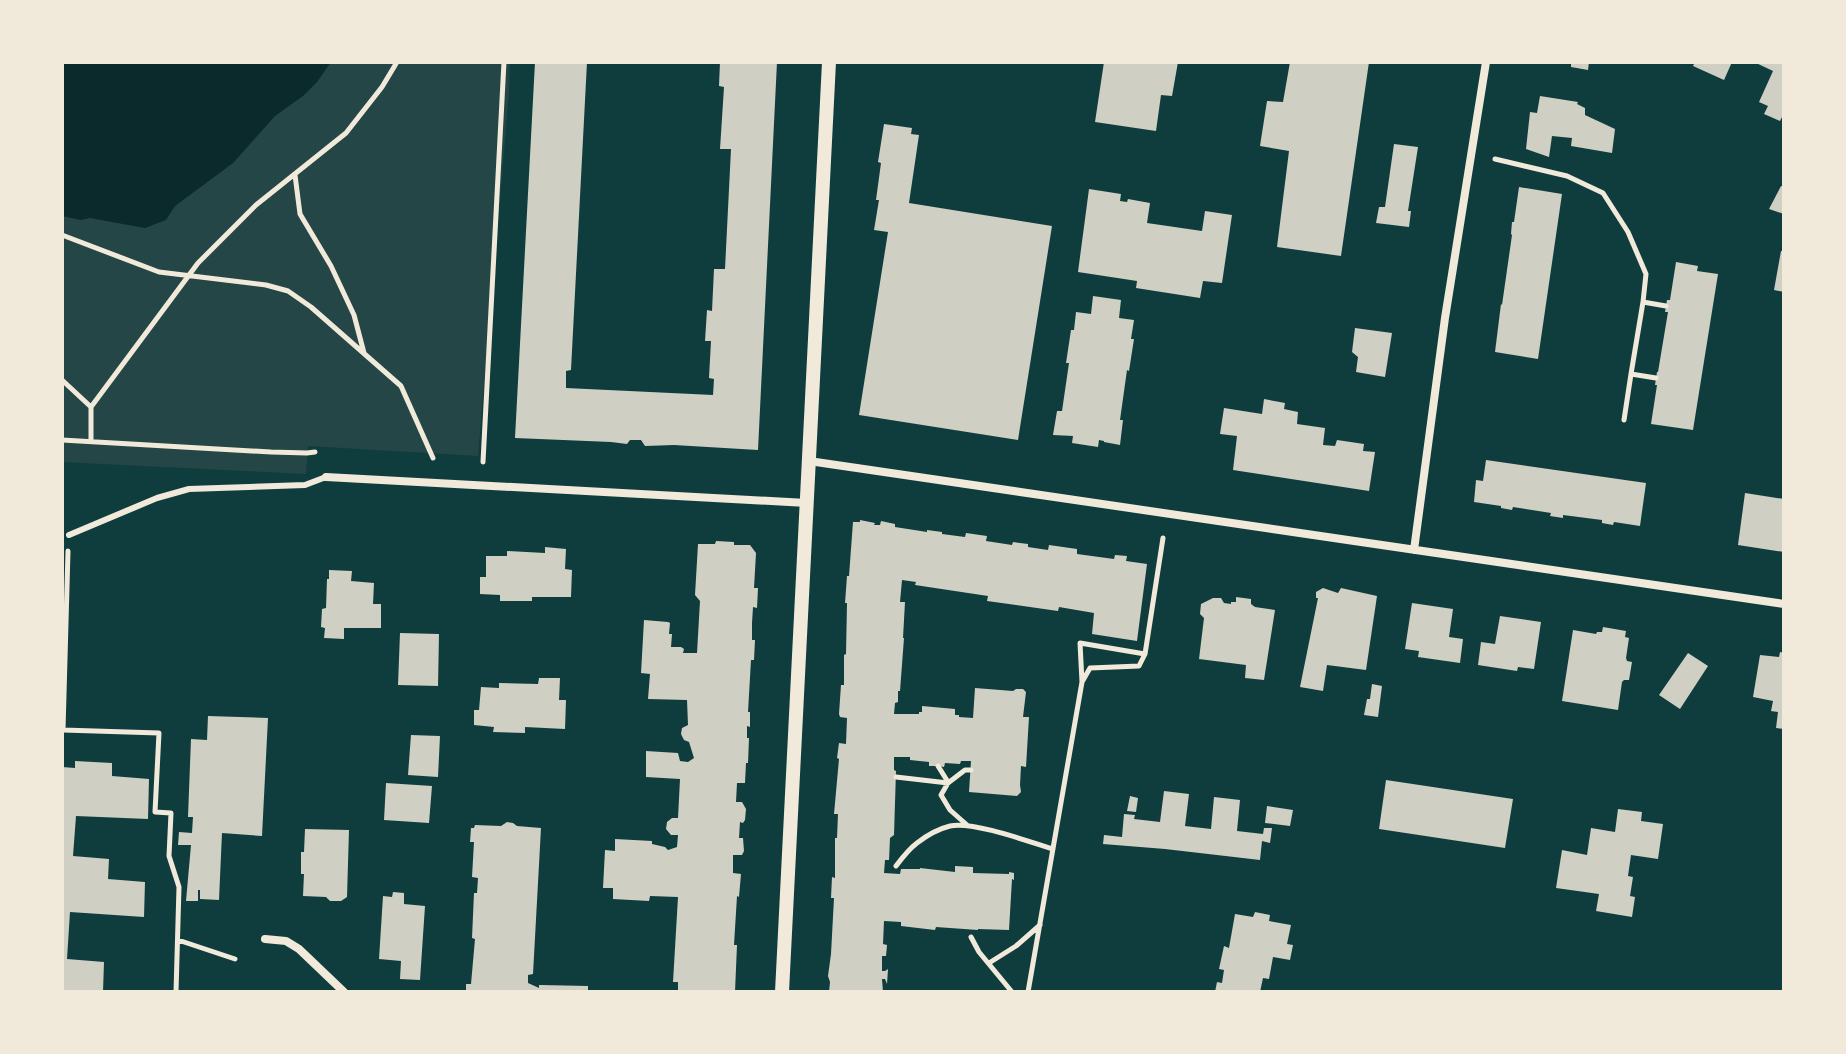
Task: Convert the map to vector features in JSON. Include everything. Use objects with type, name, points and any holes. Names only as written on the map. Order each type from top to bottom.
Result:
[{"type":"street","points":[[782,992],[829,62]]},
{"type":"street","points":[[1414,550],[1445,318],[1486,62]]},
{"type":"street","points":[[809,461],[1784,604]]},
{"type":"street","points":[[326,477],[807,503]]},
{"type":"street","points":[[265,939],[286,941],[299,949],[344,992]]},
{"type":"lane","points":[[69,535],[157,498],[189,489],[305,485],[326,477]]},
{"type":"path","points":[[91,441],[91,407],[198,263],[256,205],[346,133],[382,87],[397,62]]},
{"type":"path","points":[[483,462],[504,62]]},
{"type":"path","points":[[1495,159],[1567,176],[1603,193],[1628,232],[1646,274],[1624,420]]},
{"type":"path","points":[[295,174],[300,214],[331,266],[354,315],[364,353]]},
{"type":"path","points":[[62,235],[159,272],[266,285],[288,291],[311,307],[401,386],[433,458]]},
{"type":"path","points":[[1643,302],[1666,306]]},
{"type":"path","points":[[1631,374],[1656,378]]},
{"type":"path","points":[[62,380],[91,407]]},
{"type":"path","points":[[62,440],[315,452]]},
{"type":"path","points":[[69,535],[63,730],[159,733],[155,812],[171,813],[169,856],[179,887],[176,992]]},
{"type":"path","points":[[1082,682],[1090,668],[1139,666],[1145,654],[1163,538]]},
{"type":"path","points":[[1028,992],[1082,682],[1080,643],[1145,654]]},
{"type":"path","points":[[938,766],[948,783]]},
{"type":"path","points":[[968,826],[950,810],[941,795],[948,783],[965,770],[971,770]]},
{"type":"path","points":[[896,777],[948,783]]},
{"type":"path","points":[[896,866],[914,844],[933,832],[952,826],[968,826],[1053,849]]},
{"type":"path","points":[[989,963],[1016,946],[1040,924]]},
{"type":"path","points":[[971,937],[979,952],[1012,992]]},
{"type":"path","points":[[178,940],[235,959]]},
{"type":"shaded area","points":[[62,62],[510,62],[478,456],[308,446],[306,474],[62,462]]},
{"type":"shaded area","points":[[62,62],[331,62],[317,82],[275,116],[233,163],[175,206],[166,220],[145,228],[62,216]]},
{"type":"building","points":[[535,62],[587,62],[571,370],[566,371],[566,388],[713,395],[714,379],[709,378],[711,341],[705,341],[707,310],[712,311],[714,269],[725,269],[731,149],[720,149],[724,87],[719,86],[720,62],[777,62],[758,450],[645,446],[641,440],[630,440],[627,444],[515,438]]},
{"type":"building","points":[[1104,62],[1178,62],[1172,96],[1161,95],[1156,131],[1095,122]]},
{"type":"building","points":[[1290,62],[1369,62],[1341,256],[1277,247],[1289,151],[1260,146],[1267,101],[1283,102]]},
{"type":"building","points":[[1571,62],[1589,62],[1588,70],[1571,67]]},
{"type":"building","points":[[1695,62],[1732,62],[1724,80],[1693,66]]},
{"type":"building","points":[[1754,62],[1784,62],[1784,113],[1780,121],[1764,114],[1768,106],[1759,102],[1773,71]]},
{"type":"building","points":[[1540,96],[1578,102],[1585,108],[1585,115],[1615,129],[1612,153],[1571,146],[1572,138],[1552,136],[1549,157],[1526,149],[1530,112],[1537,113]]},
{"type":"building","points":[[884,124],[912,128],[911,134],[919,135],[909,203],[1052,226],[1018,440],[859,415],[888,232],[874,230],[879,200],[876,200],[881,163],[878,162]]},
{"type":"building","points":[[1394,144],[1418,147],[1408,211],[1411,211],[1409,227],[1376,223],[1379,207],[1385,207]]},
{"type":"building","points":[[1781,186],[1784,187],[1784,214],[1769,209]]},
{"type":"building","points":[[1519,187],[1562,194],[1538,359],[1495,352]]},
{"type":"building","points":[[1089,189],[1121,194],[1120,201],[1127,202],[1128,199],[1150,203],[1147,223],[1202,231],[1205,211],[1232,215],[1222,283],[1203,281],[1200,298],[1136,288],[1137,281],[1078,272]]},
{"type":"building","points":[[1781,251],[1784,251],[1784,292],[1774,290]]},
{"type":"building","points":[[1676,262],[1698,266],[1697,271],[1718,274],[1693,430],[1651,424],[1668,312],[1665,312]]},
{"type":"building","points":[[1093,296],[1121,300],[1119,318],[1134,320],[1131,339],[1134,339],[1120,420],[1123,420],[1120,445],[1099,440],[1098,447],[1072,443],[1073,436],[1053,435],[1057,411],[1062,411],[1069,363],[1066,363],[1076,312],[1091,314]]},
{"type":"building","points":[[1355,328],[1392,333],[1385,377],[1356,372],[1358,357],[1352,352]]},
{"type":"building","points":[[1264,399],[1285,403],[1284,409],[1298,412],[1297,424],[1325,428],[1323,445],[1335,446],[1337,440],[1364,444],[1363,451],[1375,452],[1369,491],[1233,470],[1237,436],[1220,434],[1224,408],[1262,414]]},
{"type":"building","points":[[1486,460],[1646,483],[1640,526],[1614,522],[1613,525],[1602,523],[1602,520],[1563,515],[1563,518],[1550,516],[1551,513],[1513,507],[1512,510],[1474,502],[1476,480],[1483,481]]},
{"type":"building","points":[[1745,493],[1784,499],[1784,552],[1738,545]]},
{"type":"building","points":[[860,520],[874,525],[880,525],[881,521],[895,524],[895,527],[965,537],[966,533],[987,536],[986,541],[1028,544],[1028,547],[1048,550],[1049,545],[1077,549],[1077,554],[1114,559],[1115,555],[1127,556],[1126,561],[1147,564],[1137,641],[1092,634],[1094,613],[987,601],[988,596],[915,585],[916,582],[902,580],[900,602],[905,602],[904,638],[900,691],[894,714],[919,714],[922,706],[955,709],[955,715],[959,717],[973,718],[975,688],[1023,689],[1026,692],[1023,717],[1029,717],[1026,767],[1021,766],[1021,792],[1017,796],[969,792],[971,761],[945,763],[944,767],[929,766],[929,762],[910,760],[910,757],[894,757],[894,835],[890,838],[889,860],[885,860],[884,873],[900,874],[901,869],[920,868],[955,872],[955,866],[973,867],[973,873],[1014,873],[1009,930],[936,927],[935,930],[884,921],[883,944],[887,945],[886,956],[882,956],[882,971],[888,969],[887,984],[882,979],[883,992],[829,992],[834,898],[831,898],[832,877],[835,878],[838,814],[834,814],[837,758],[839,743],[846,744],[847,718],[839,714],[846,654],[845,603],[853,522]]},
{"type":"building","points":[[716,541],[750,545],[756,553],[754,588],[758,588],[752,623],[752,640],[755,640],[748,712],[750,727],[747,726],[748,763],[745,783],[737,783],[736,802],[742,802],[746,809],[745,820],[740,822],[739,838],[743,838],[744,851],[742,855],[733,855],[733,873],[741,874],[734,945],[737,945],[735,992],[678,992],[678,982],[673,982],[678,897],[650,896],[649,901],[613,899],[613,888],[603,888],[605,850],[615,851],[615,839],[652,841],[652,844],[668,850],[677,847],[678,835],[671,835],[666,829],[667,822],[678,818],[680,779],[646,777],[646,751],[678,753],[680,761],[688,762],[694,758],[689,742],[681,734],[682,728],[688,725],[687,700],[648,699],[650,674],[641,673],[644,620],[670,623],[671,647],[681,647],[683,653],[697,653],[700,601],[695,595],[698,544],[715,544]]},
{"type":"building","points":[[545,547],[566,549],[565,569],[572,570],[571,597],[500,601],[500,595],[480,594],[480,577],[486,577],[486,556],[507,556],[507,551],[545,553]]},
{"type":"building","points":[[329,570],[352,571],[351,581],[374,583],[373,604],[381,604],[381,628],[344,628],[344,639],[324,638],[322,609],[326,608]]},
{"type":"building","points":[[1323,588],[1338,593],[1341,588],[1377,596],[1366,670],[1327,665],[1323,691],[1300,687],[1318,598],[1316,592]]},
{"type":"building","points":[[1236,597],[1251,599],[1255,607],[1275,610],[1264,680],[1245,678],[1246,665],[1199,659],[1204,618],[1200,614],[1201,604],[1221,598],[1224,603],[1231,604],[1236,602]]},
{"type":"building","points":[[1412,603],[1453,609],[1449,637],[1463,639],[1460,663],[1418,657],[1419,651],[1405,649]]},
{"type":"building","points":[[1500,616],[1541,622],[1534,669],[1518,667],[1517,671],[1478,665],[1481,642],[1495,644]]},
{"type":"building","points":[[1603,627],[1626,631],[1625,637],[1629,638],[1626,658],[1632,662],[1629,680],[1622,682],[1618,710],[1562,701],[1573,630],[1596,634],[1602,632]]},
{"type":"building","points":[[400,633],[439,634],[438,686],[398,685]]},
{"type":"building","points":[[1780,652],[1784,653],[1784,729],[1776,728],[1778,712],[1771,711],[1773,701],[1753,697],[1760,655],[1779,657]]},
{"type":"building","points":[[1688,653],[1708,666],[1680,709],[1659,695]]},
{"type":"building","points":[[539,678],[560,678],[559,700],[566,700],[565,729],[525,727],[525,733],[493,732],[494,727],[474,725],[474,710],[479,710],[481,687],[499,688],[499,683],[538,684]]},
{"type":"building","points":[[1372,684],[1382,686],[1378,717],[1364,715]]},
{"type":"building","points":[[208,716],[268,718],[262,836],[222,833],[219,900],[200,899],[198,890],[198,901],[186,901],[191,845],[178,845],[179,832],[192,833],[193,817],[188,817],[191,739],[207,740]]},
{"type":"building","points":[[411,735],[440,736],[438,777],[408,775]]},
{"type":"building","points":[[75,761],[112,763],[112,776],[149,779],[148,819],[76,816],[73,856],[109,859],[108,879],[145,882],[144,917],[70,912],[67,959],[104,962],[103,992],[62,992],[62,767],[75,768]]},
{"type":"building","points":[[1386,780],[1513,799],[1505,848],[1379,829]]},
{"type":"building","points":[[386,783],[432,786],[429,823],[384,820]]},
{"type":"building","points":[[1164,791],[1189,794],[1185,826],[1211,829],[1214,797],[1240,800],[1237,831],[1263,834],[1264,828],[1272,828],[1270,843],[1262,841],[1260,860],[1103,844],[1104,835],[1122,837],[1124,814],[1135,815],[1134,819],[1160,822]]},
{"type":"building","points":[[1130,796],[1138,798],[1136,812],[1127,811]]},
{"type":"building","points":[[1267,806],[1293,810],[1290,826],[1265,823]]},
{"type":"building","points":[[1618,809],[1642,812],[1641,821],[1663,824],[1658,859],[1631,855],[1628,876],[1633,877],[1630,896],[1635,897],[1632,917],[1596,911],[1599,894],[1556,888],[1562,850],[1587,855],[1591,828],[1615,832]]},
{"type":"building","points":[[507,822],[541,828],[533,974],[528,975],[528,983],[539,988],[539,985],[588,986],[588,992],[466,992],[466,984],[471,984],[475,939],[472,938],[474,893],[477,893],[478,878],[472,877],[474,842],[470,842],[471,828],[475,825],[501,826]]},
{"type":"building","points":[[305,829],[349,830],[347,897],[341,901],[303,896],[301,852],[304,852]]},
{"type":"building","points":[[393,892],[404,893],[404,904],[425,906],[420,980],[400,979],[401,961],[379,959],[383,896],[392,897]]},
{"type":"building","points":[[1255,912],[1270,915],[1269,921],[1291,925],[1287,944],[1293,945],[1290,960],[1273,957],[1269,979],[1263,978],[1260,992],[1215,992],[1217,982],[1222,983],[1224,970],[1219,969],[1224,946],[1229,948],[1235,914],[1253,917]]}]
